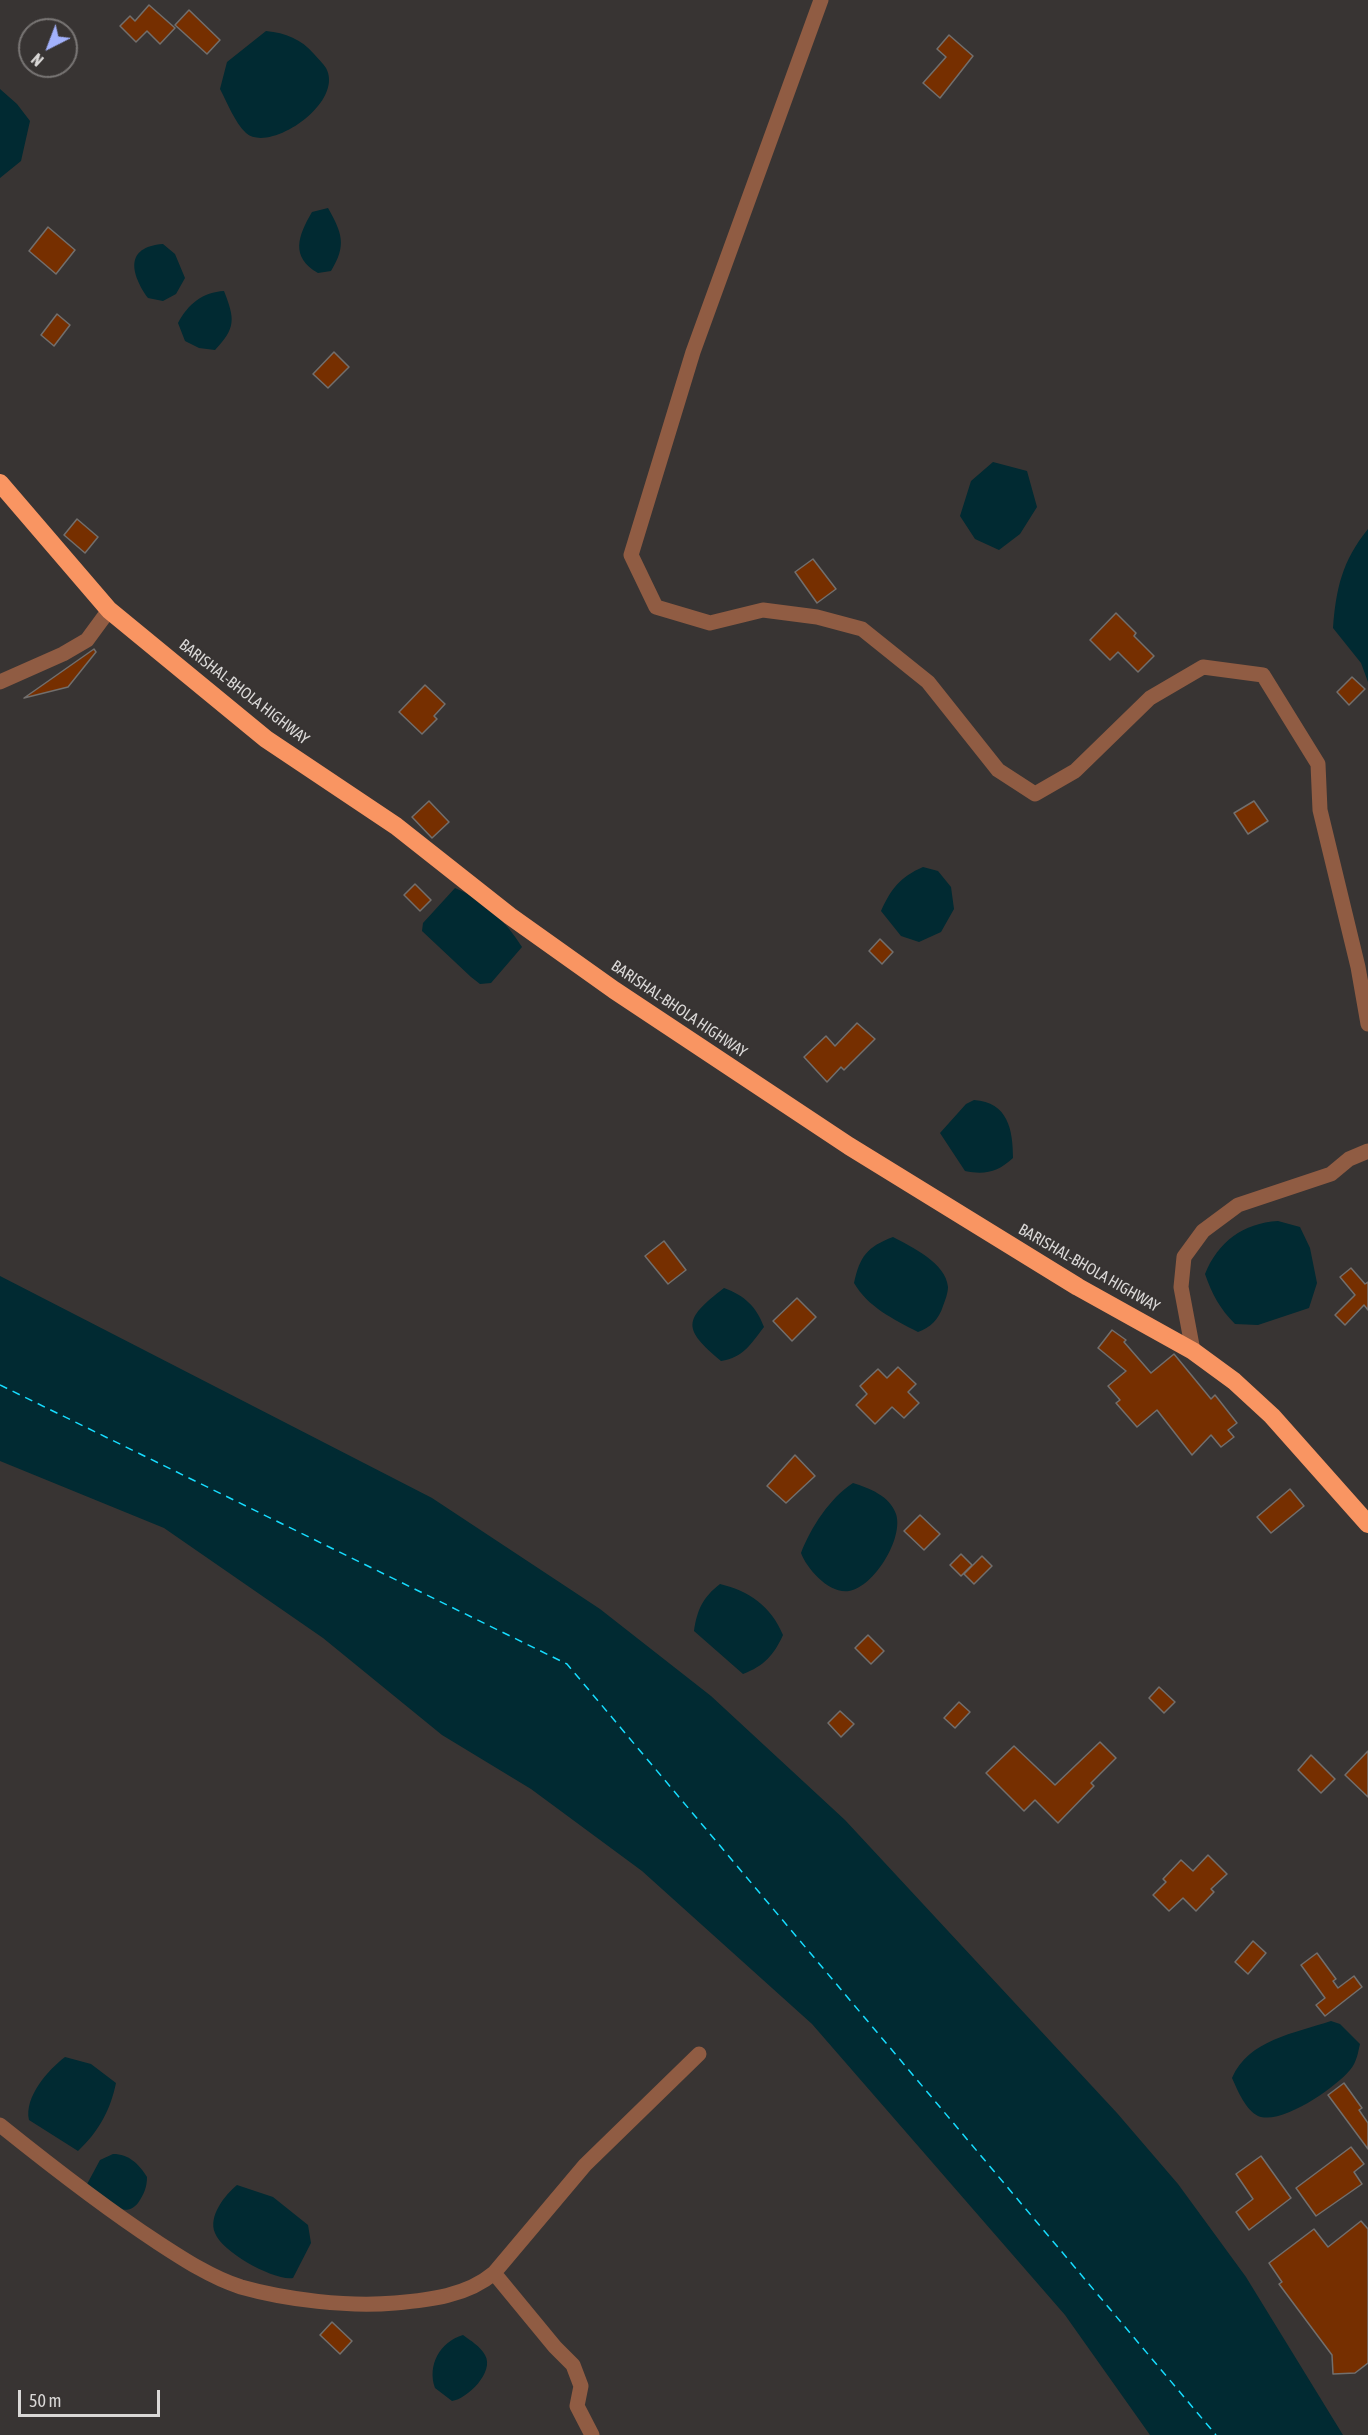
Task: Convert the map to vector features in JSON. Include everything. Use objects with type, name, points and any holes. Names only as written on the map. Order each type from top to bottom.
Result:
[{"type":"highway","name":"BARISHAL-BHOLA HIGHWAY","points":[[0,483],[109,610],[266,739],[396,826],[510,916],[614,990],[849,1146],[1078,1287],[1192,1351],[1234,1381],[1272,1416],[1368,1524]]},
{"type":"street","points":[[821,0],[693,352],[631,555],[656,606],[710,623],[763,610],[817,617],[862,629],[928,682],[998,770],[1035,794],[1075,771],[1150,698],[1203,667],[1263,675],[1318,764],[1320,810],[1358,967],[1368,1024]]},
{"type":"street","points":[[0,682],[63,654],[87,640],[109,610]]},
{"type":"street","points":[[1192,1351],[1181,1287],[1184,1257],[1203,1231],[1238,1205],[1331,1174],[1349,1159],[1368,1151]]},
{"type":"street","points":[[0,2125],[99,2204],[190,2263],[240,2287],[352,2304],[432,2300],[485,2281],[494,2273],[585,2165],[699,2054]]},
{"type":"street","points":[[494,2273],[573,2365],[581,2386],[577,2406],[592,2435]]},
{"type":"water","points":[[266,31],[287,35],[304,44],[325,66],[329,82],[325,96],[302,122],[271,137],[257,138],[242,129],[220,89],[227,62]]},
{"type":"water","points":[[0,89],[17,104],[30,121],[21,161],[0,178]]},
{"type":"water","points":[[328,208],[337,225],[341,246],[331,271],[318,273],[303,260],[299,246],[300,238],[312,212]]},
{"type":"water","points":[[163,244],[175,254],[185,278],[176,294],[163,301],[148,298],[138,280],[134,263],[142,250]]},
{"type":"water","points":[[224,291],[232,323],[222,342],[215,350],[199,348],[185,341],[178,323],[186,310],[197,300],[209,294]]},
{"type":"water","points":[[993,462],[1027,471],[1037,507],[1020,534],[999,550],[975,539],[960,516],[971,481]]},
{"type":"water","points":[[1368,529],[1368,682],[1361,663],[1333,628],[1336,601],[1346,564]]},
{"type":"water","points":[[923,867],[938,871],[951,887],[954,909],[941,932],[919,942],[901,936],[881,911],[897,885],[908,875]]},
{"type":"water","points":[[455,888],[475,898],[493,912],[522,947],[491,983],[480,984],[422,931],[423,923]]},
{"type":"water","points":[[974,1100],[994,1106],[1001,1112],[1012,1137],[1013,1158],[991,1171],[979,1173],[965,1171],[940,1133],[966,1104]]},
{"type":"water","points":[[1278,1221],[1300,1227],[1310,1248],[1317,1283],[1309,1308],[1258,1325],[1235,1324],[1217,1301],[1205,1274],[1217,1252],[1233,1236],[1254,1226]]},
{"type":"water","points":[[893,1237],[935,1263],[946,1278],[948,1292],[939,1315],[930,1325],[918,1332],[874,1306],[854,1283],[859,1266],[866,1254]]},
{"type":"water","points":[[0,1276],[432,1498],[600,1609],[711,1696],[845,1820],[1117,2113],[1178,2184],[1246,2277],[1343,2435],[1150,2435],[1065,2315],[812,2024],[642,1871],[531,1789],[442,1735],[323,1638],[164,1528],[0,1461]]},
{"type":"water","points":[[724,1288],[749,1303],[764,1327],[741,1353],[721,1361],[700,1341],[692,1325],[700,1308]]},
{"type":"water","points":[[853,1483],[872,1490],[889,1502],[896,1514],[896,1536],[885,1560],[868,1581],[859,1588],[841,1591],[820,1579],[808,1566],[801,1553],[822,1514]]},
{"type":"water","points":[[720,1584],[758,1601],[772,1616],[783,1635],[768,1659],[743,1674],[694,1631],[702,1604]]},
{"type":"water","points":[[1331,2021],[1340,2024],[1360,2044],[1356,2060],[1350,2070],[1321,2095],[1294,2110],[1268,2118],[1253,2113],[1242,2099],[1232,2078],[1239,2065],[1261,2046],[1288,2034]]},
{"type":"water","points":[[65,2057],[91,2064],[116,2083],[103,2120],[78,2151],[29,2120],[28,2111],[34,2093],[51,2069]]},
{"type":"water","points":[[113,2154],[119,2154],[133,2161],[147,2177],[138,2203],[126,2210],[119,2209],[105,2201],[86,2186],[100,2160]]},
{"type":"water","points":[[237,2185],[273,2197],[308,2225],[311,2243],[293,2278],[274,2275],[250,2264],[227,2248],[215,2233],[213,2226],[219,2206]]},
{"type":"water","points":[[463,2335],[483,2352],[487,2362],[486,2369],[472,2390],[452,2401],[435,2388],[434,2363],[448,2343]]},
{"type":"building","points":[[149,5],[175,28],[160,44],[147,31],[136,42],[120,26],[130,16],[135,21]]},
{"type":"building","points":[[189,10],[220,40],[207,54],[175,25]]},
{"type":"building","points":[[949,35],[973,56],[940,98],[923,83],[946,57],[937,49]]},
{"type":"building","points":[[48,227],[75,250],[56,274],[29,251]]},
{"type":"building","points":[[57,314],[70,325],[54,346],[41,335]]},
{"type":"building","points":[[334,352],[349,367],[328,388],[313,374]]},
{"type":"building","points":[[77,519],[98,537],[85,553],[64,535]]},
{"type":"building","points":[[813,559],[836,589],[817,603],[795,572]]},
{"type":"building","points":[[1116,613],[1154,656],[1138,672],[1118,652],[1110,660],[1090,640]]},
{"type":"building","points":[[94,649],[96,652],[68,687],[24,698]]},
{"type":"building","points":[[1352,677],[1365,689],[1349,705],[1337,692]]},
{"type":"building","points":[[425,685],[445,704],[434,716],[437,719],[422,734],[399,712]]},
{"type":"building","points":[[429,801],[449,822],[432,838],[412,817]]},
{"type":"building","points":[[1254,801],[1268,821],[1248,834],[1234,813]]},
{"type":"building","points":[[415,884],[431,900],[420,911],[404,895]]},
{"type":"building","points":[[880,939],[893,952],[882,964],[869,951]]},
{"type":"building","points":[[857,1023],[875,1039],[844,1070],[841,1067],[827,1082],[804,1057],[826,1036],[835,1046]]},
{"type":"building","points":[[664,1241],[686,1270],[668,1284],[645,1256]]},
{"type":"building","points":[[1351,1268],[1365,1284],[1368,1282],[1368,1310],[1364,1305],[1345,1325],[1335,1315],[1355,1295],[1340,1277]]},
{"type":"building","points":[[797,1298],[816,1317],[792,1341],[773,1321]]},
{"type":"building","points":[[1112,1330],[1126,1340],[1124,1342],[1151,1373],[1174,1354],[1211,1399],[1215,1395],[1237,1423],[1228,1430],[1234,1437],[1221,1447],[1211,1435],[1192,1455],[1157,1410],[1137,1427],[1116,1403],[1120,1400],[1108,1386],[1126,1371],[1098,1348]]},
{"type":"building","points":[[898,1367],[916,1384],[908,1392],[919,1403],[904,1418],[892,1407],[875,1424],[856,1405],[867,1394],[860,1386],[878,1369],[887,1378]]},
{"type":"building","points":[[795,1455],[815,1476],[786,1503],[767,1486]]},
{"type":"building","points":[[1290,1489],[1304,1506],[1271,1533],[1257,1517]]},
{"type":"building","points":[[920,1515],[940,1534],[924,1550],[904,1531]]},
{"type":"building","points":[[961,1554],[972,1565],[961,1576],[950,1565]]},
{"type":"building","points":[[982,1556],[992,1566],[974,1584],[964,1574]]},
{"type":"building","points":[[868,1635],[884,1651],[871,1664],[855,1648]]},
{"type":"building","points":[[1159,1687],[1175,1702],[1164,1713],[1149,1698]]},
{"type":"building","points":[[959,1702],[970,1712],[955,1728],[944,1718]]},
{"type":"building","points":[[840,1711],[854,1724],[841,1737],[828,1723]]},
{"type":"building","points":[[1100,1742],[1116,1758],[1091,1783],[1094,1786],[1058,1823],[1035,1800],[1024,1811],[986,1773],[1014,1746],[1055,1785]]},
{"type":"building","points":[[1368,1751],[1368,1797],[1345,1775]]},
{"type":"building","points":[[1311,1755],[1335,1779],[1321,1793],[1298,1770]]},
{"type":"building","points":[[1208,1855],[1227,1874],[1211,1889],[1214,1892],[1196,1911],[1183,1898],[1169,1911],[1153,1895],[1166,1882],[1163,1879],[1181,1860],[1193,1871]]},
{"type":"building","points":[[1253,1941],[1266,1953],[1248,1974],[1235,1962]]},
{"type":"building","points":[[1317,1953],[1336,1979],[1333,1981],[1338,1988],[1354,1976],[1362,1987],[1325,2016],[1316,2005],[1325,1998],[1301,1965]]},
{"type":"building","points":[[1344,2083],[1362,2108],[1359,2110],[1368,2123],[1368,2149],[1328,2095]]},
{"type":"building","points":[[1351,2147],[1364,2164],[1354,2172],[1362,2184],[1316,2216],[1296,2188]]},
{"type":"building","points":[[1261,2156],[1291,2198],[1249,2230],[1236,2212],[1253,2199],[1236,2174]]},
{"type":"building","points":[[1361,2221],[1368,2229],[1368,2363],[1355,2373],[1333,2374],[1332,2355],[1279,2284],[1282,2282],[1269,2263],[1314,2229],[1328,2247]]},
{"type":"building","points":[[332,2322],[352,2341],[340,2354],[320,2335]]},
{"type":"ferry route","points":[[0,1385],[567,1664],[1216,2435]]}]
